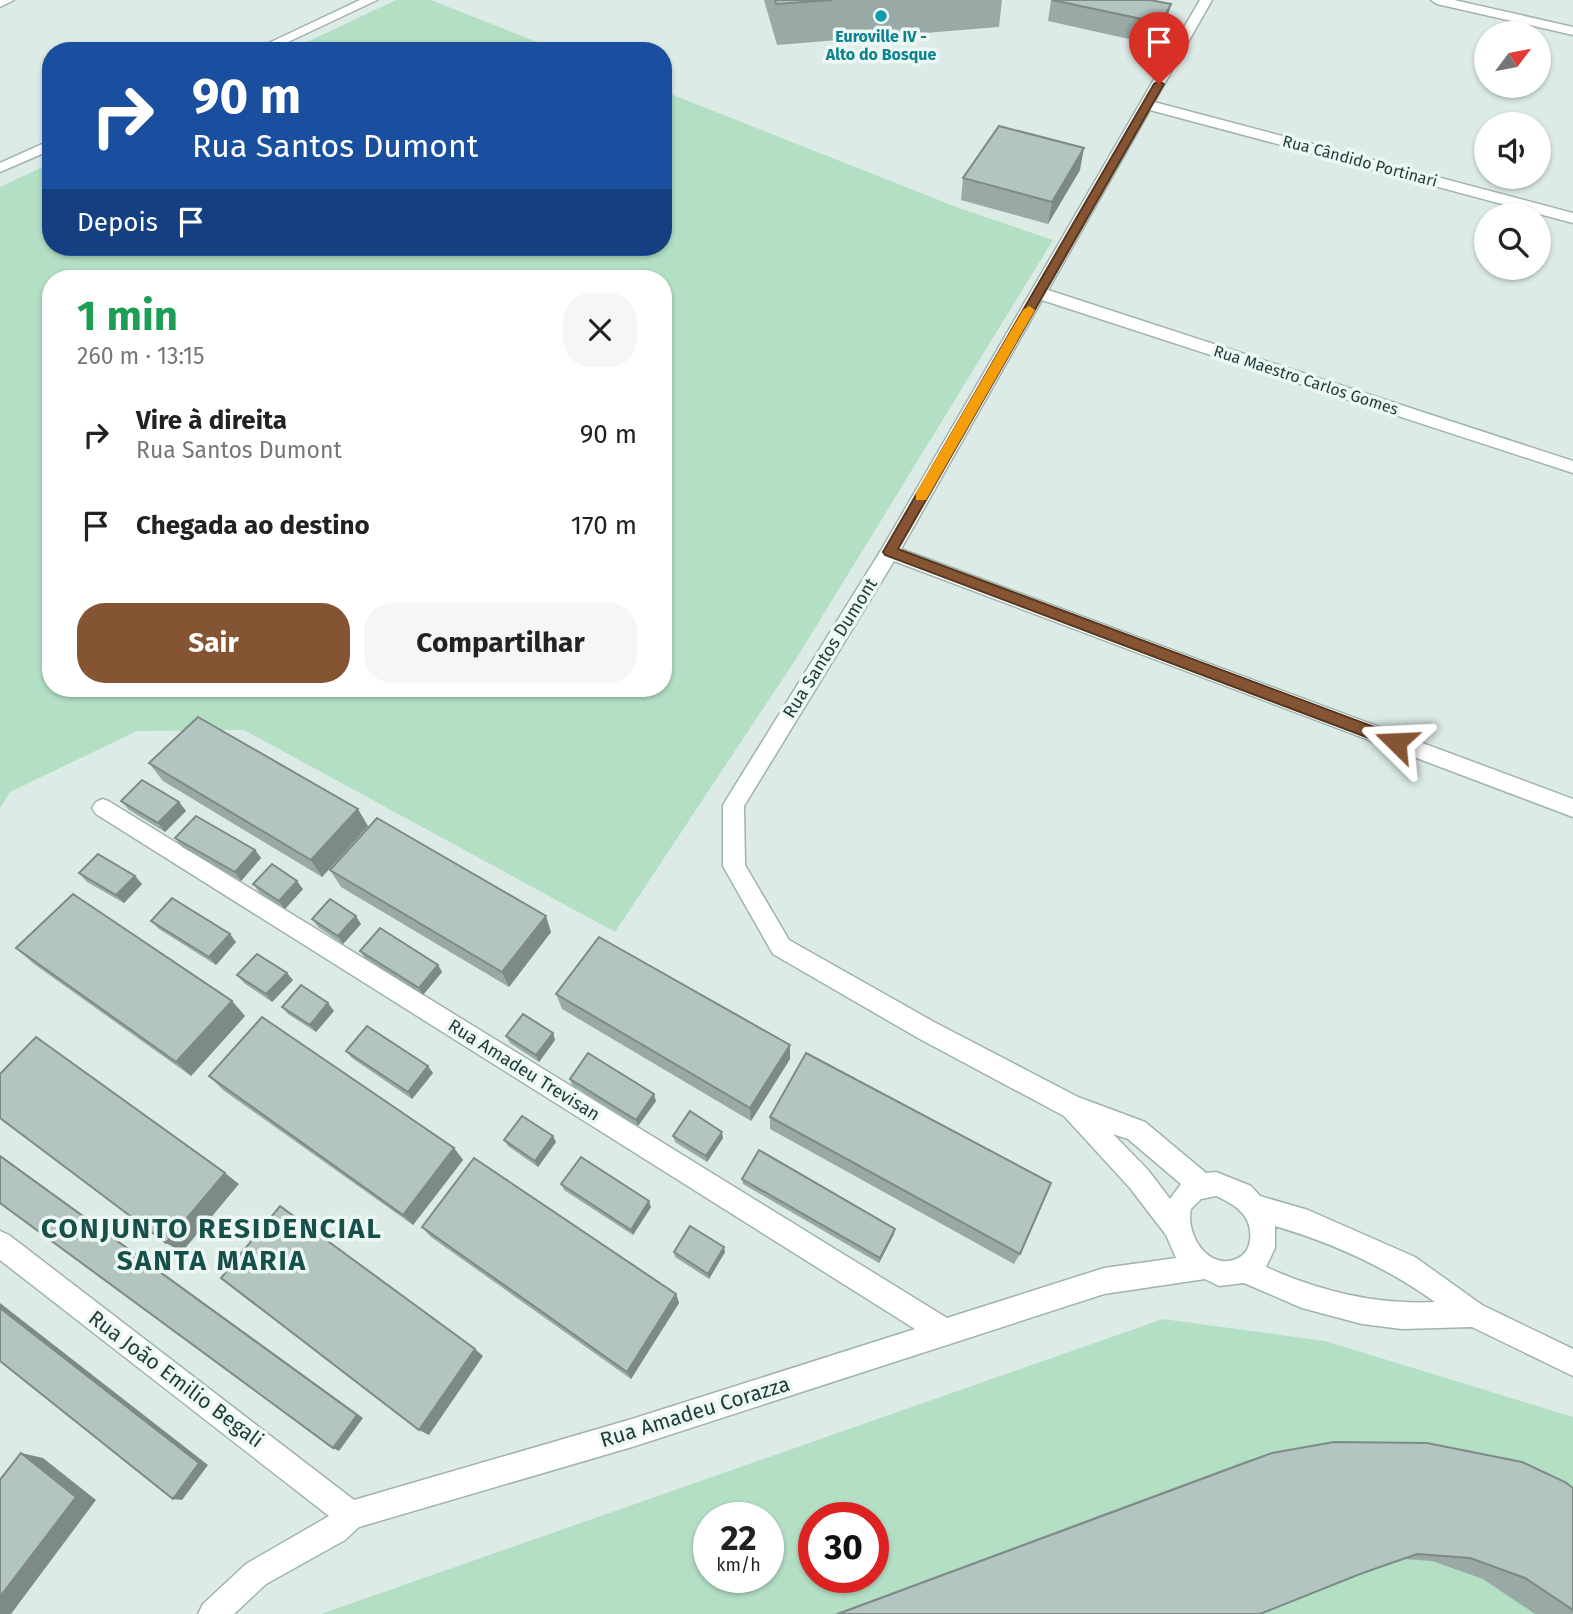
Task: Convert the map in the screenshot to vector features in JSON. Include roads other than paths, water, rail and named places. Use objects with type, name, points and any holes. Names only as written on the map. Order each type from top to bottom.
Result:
[{"type":"street","points":[[0,3],[8,0]]},
{"type":"street","points":[[278,42],[370,0]]},
{"type":"street","name":"Rua Santos Dumont","points":[[1072,1107],[926,1030],[781,947],[734,866],[733,805],[890,552],[1206,0]]},
{"type":"street","points":[[1437,0],[1573,31]]},
{"type":"street","name":"Rua Cândido Portinari","points":[[1148,105],[1573,218]]},
{"type":"street","points":[[0,168],[42,148]]},
{"type":"street","points":[[0,154],[23,157]]},
{"type":"street","name":"Rua Maestro Carlos Gomes","points":[[1039,293],[1573,467]]},
{"type":"street","points":[[890,552],[1573,808]]},
{"type":"street","name":"Rua Amadeu Trevisan","points":[[103,807],[946,1333]]},
{"type":"street","points":[[1072,1107],[1136,1130],[1201,1185],[1189,1191],[1180,1202],[1176,1215],[1177,1229]]},
{"type":"street","points":[[1072,1107],[1139,1179],[1177,1229],[1191,1257],[1203,1266]]},
{"type":"street","name":"Rua Amadeu Corazza","points":[[1201,1185],[1230,1187],[1244,1195],[1255,1207],[1308,1223],[1406,1266],[1473,1314],[1573,1363]]},
{"type":"street","points":[[1246,1270],[1256,1262],[1263,1250],[1266,1236],[1255,1207]]},
{"type":"street","name":"Rua João Emilio Begali","points":[[0,1244],[351,1515]]},
{"type":"street","name":"Rua Amadeu Corazza","points":[[213,1614],[256,1574],[335,1530],[351,1515],[632,1433],[1104,1281],[1203,1266],[1232,1274],[1246,1270],[1284,1289],[1322,1302],[1401,1316],[1473,1314]]},
{"type":"place","name":"Euroville IV - Alto do Bosque","points":[[881,16]]},
{"type":"district","name":"CONJUNTO RESIDENCIAL SANTA MARIA","points":[[212,1244]]}]
